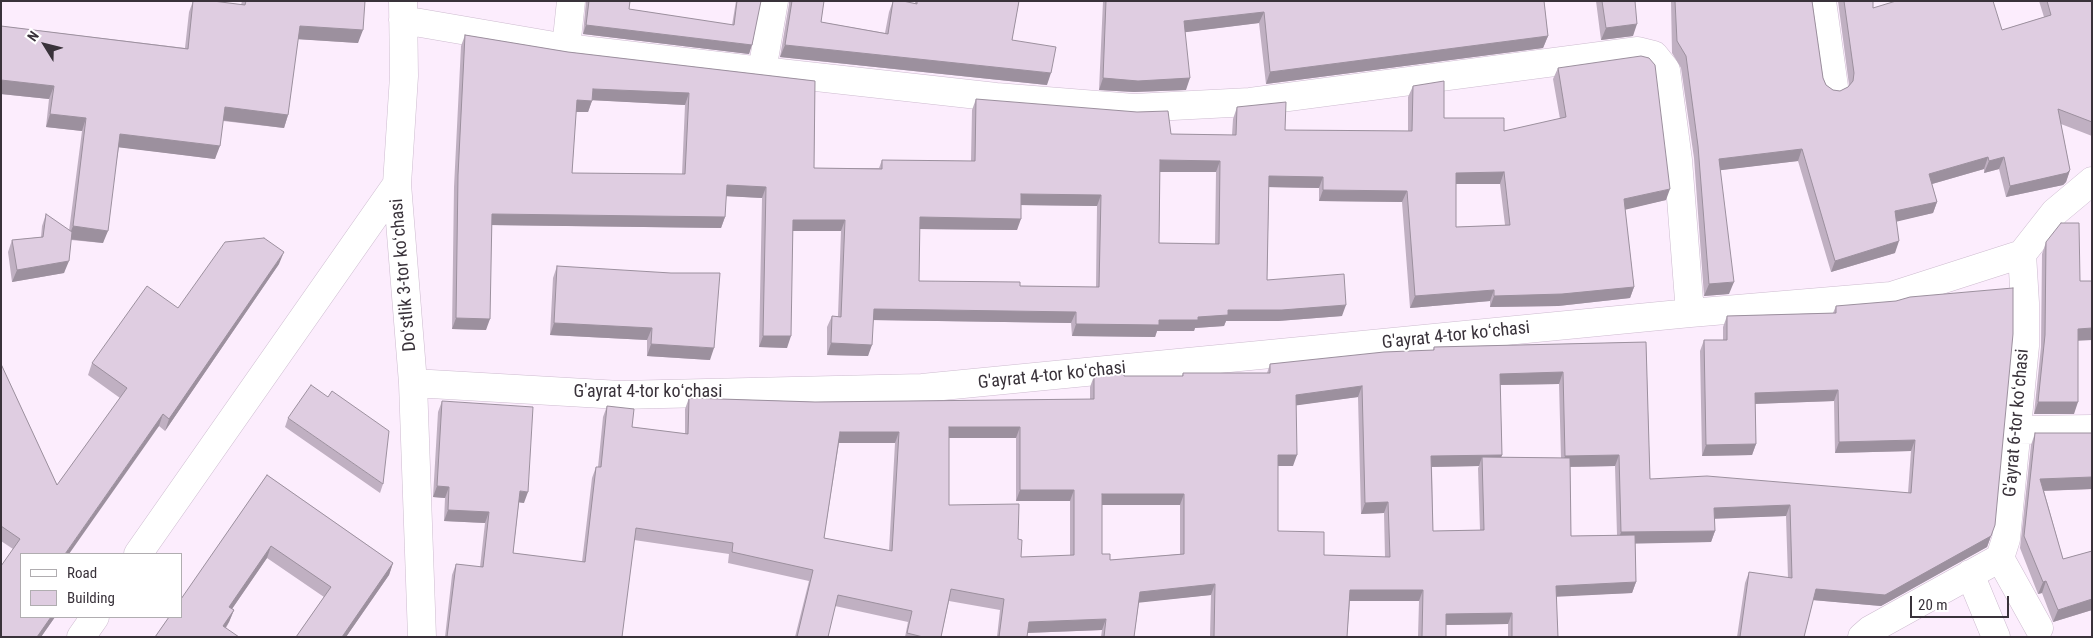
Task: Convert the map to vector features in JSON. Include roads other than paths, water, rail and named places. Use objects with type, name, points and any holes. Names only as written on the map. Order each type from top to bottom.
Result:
[{"type":"street","points":[[566,48],[571,1]]},
{"type":"street","points":[[762,70],[774,1]]},
{"type":"street","points":[[1822,1],[1834,87]]},
{"type":"street","points":[[397,184],[404,76],[403,11],[566,48],[996,96],[1134,108],[1250,102],[1638,51],[1654,55],[1666,70],[1678,160],[1690,312]]},
{"type":"street","points":[[2022,254],[2054,212],[2092,181]]},
{"type":"street","name":"Doʻstlik 3-tor koʻchasi","points":[[397,184],[413,383],[422,637]]},
{"type":"street","name":"Doʻstlik 3-tor koʻchasi","points":[[139,553],[397,184]]},
{"type":"street","name":"G'ayrat 4-tor koʻchasi","points":[[413,383],[620,395],[922,388],[1690,312],[1891,296],[2022,254]]},
{"type":"street","name":"G'ayrat 6-tor koʻchasi","points":[[2000,558],[2006,539],[2025,346],[2022,254]]},
{"type":"street","points":[[2017,430],[2092,429]]},
{"type":"street","points":[[1862,637],[1870,630],[2000,558],[2040,628]]},
{"type":"street","points":[[1970,574],[1996,637]]},
{"type":"street","points":[[81,637],[94,618]]}]
